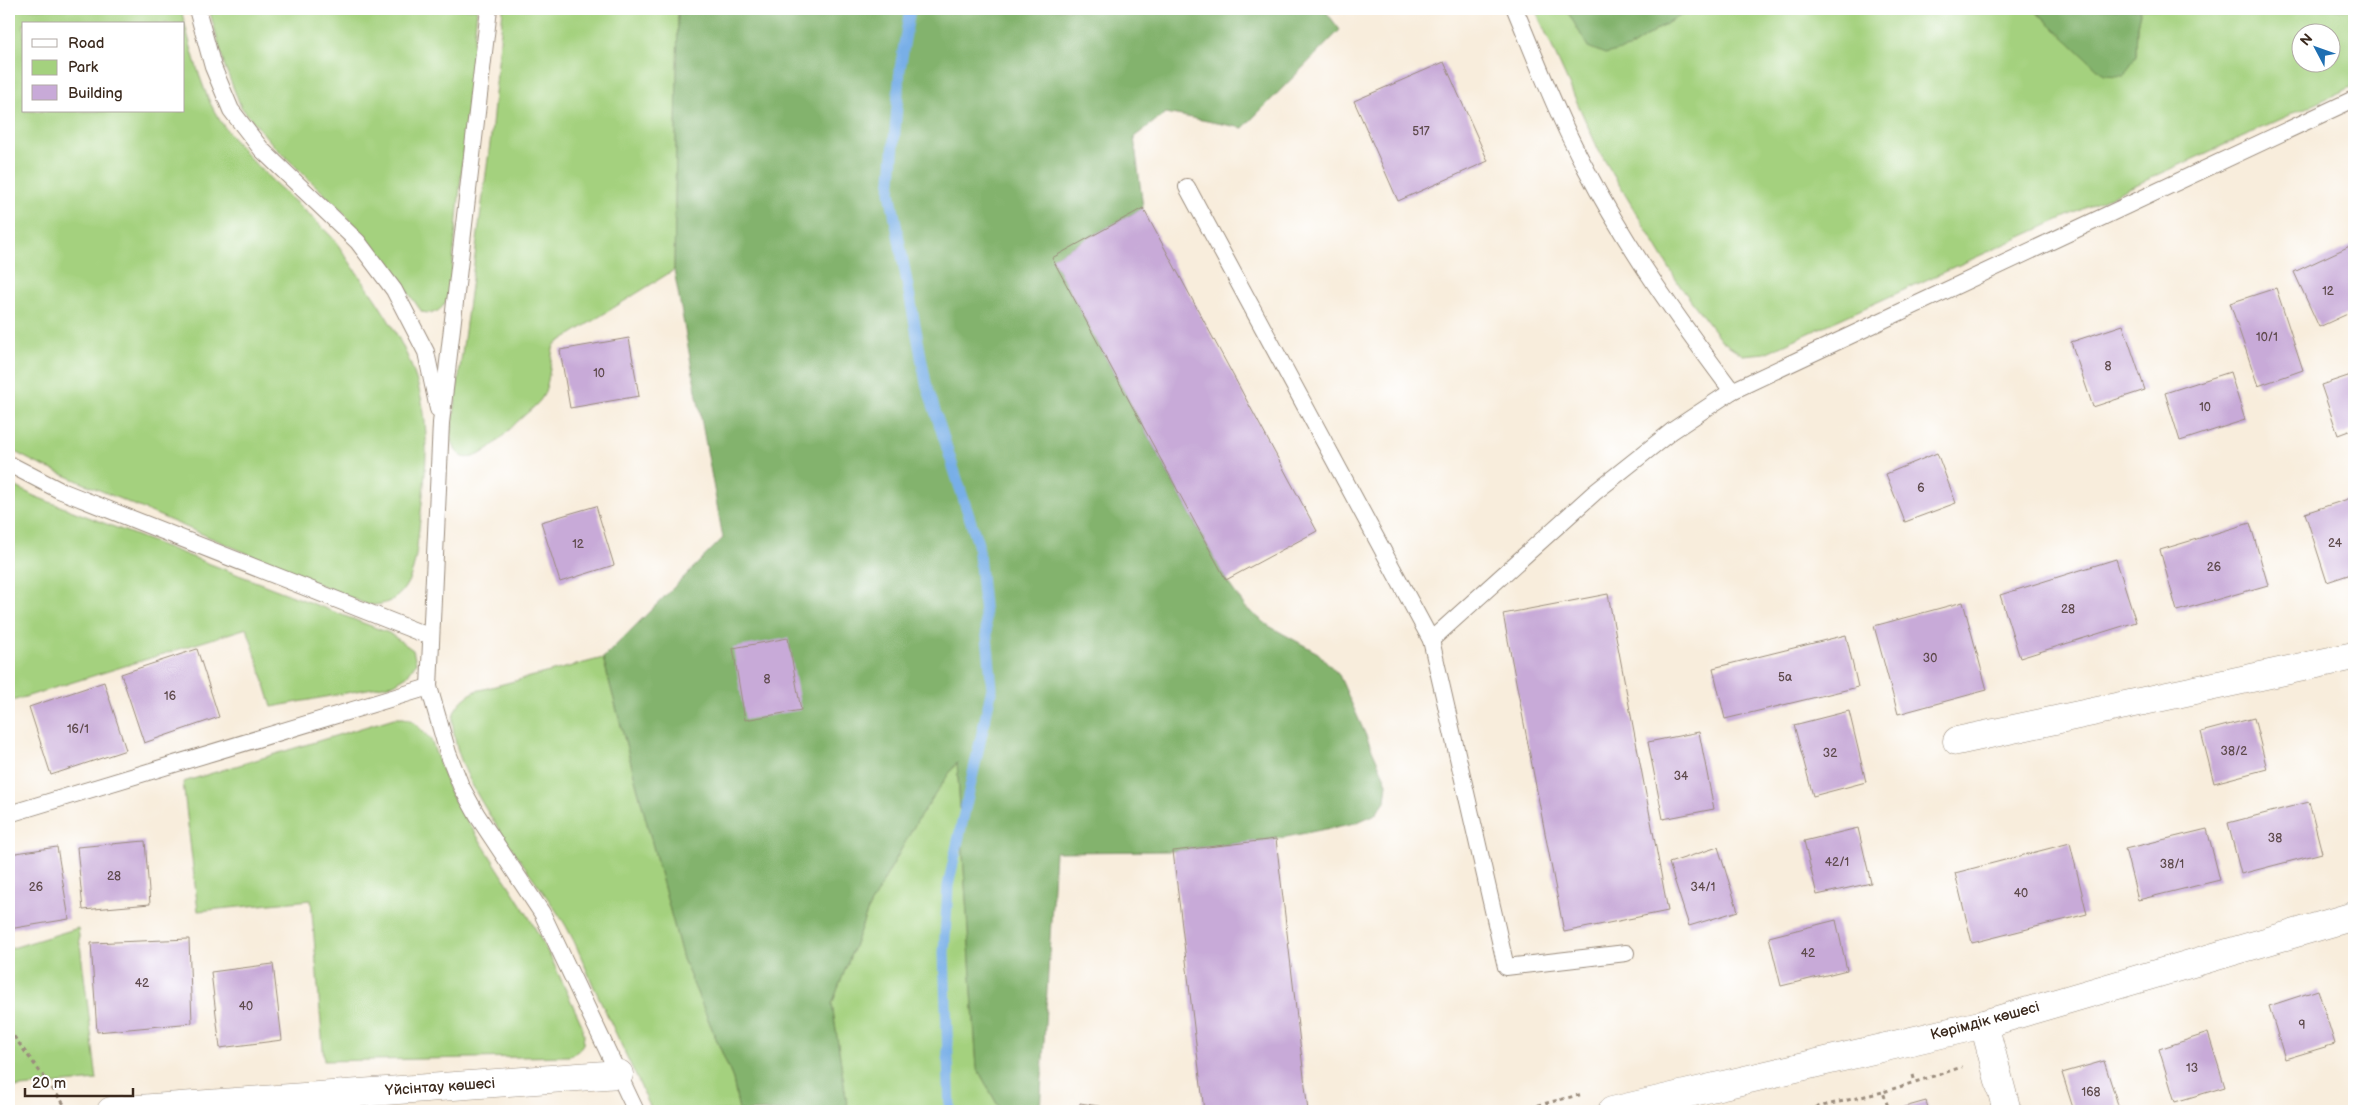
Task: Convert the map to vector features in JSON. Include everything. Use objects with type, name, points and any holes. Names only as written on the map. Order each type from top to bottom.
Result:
[{"type":"street","points":[[1957,741],[2354,656]]},
{"type":"street","name":"Көрімдік көшесі","points":[[1612,1111],[1984,1024],[2354,916]]},
{"type":"street","points":[[1984,1024],[2007,1111]]},
{"type":"street","name":"Үйсінтау көшесі","points":[[111,1111],[619,1074]]},
{"type":"lane","points":[[197,9],[213,67],[231,110],[262,150],[358,242],[394,290],[426,352],[441,423]]},
{"type":"lane","points":[[489,9],[441,423],[428,687],[448,753],[461,786],[477,815],[542,913],[636,1111]]},
{"type":"lane","points":[[1514,9],[1585,168],[1625,237],[1675,314],[1732,391]]},
{"type":"lane","points":[[1431,640],[1594,493],[1672,431],[1732,391],[2354,99]]},
{"type":"lane","points":[[1187,187],[1431,640],[1506,967],[1626,953]]},
{"type":"lane","points":[[9,464],[59,490],[431,637]]},
{"type":"lane","points":[[9,814],[428,687]]},
{"type":"path","points":[[9,1030],[69,1111]]},
{"type":"path","points":[[1800,1111],[1883,1092],[1915,1082]]},
{"type":"path","points":[[1874,1111],[1888,1107],[1883,1092]]},
{"type":"green space","points":[[9,9],[181,9],[184,22],[22,22],[22,112],[185,112],[185,25],[202,82],[221,122],[259,168],[334,240],[383,311],[409,359],[420,393],[426,431],[424,489],[413,569],[404,588],[398,595],[390,601],[368,605],[36,463],[9,449]]},
{"type":"green space","points":[[209,9],[477,9],[450,292],[440,309],[433,313],[422,312],[385,260],[338,207],[274,146],[241,107],[225,67]]},
{"type":"green space","points":[[503,9],[678,9],[674,270],[554,345],[546,388],[539,401],[491,446],[472,457],[463,457],[456,450],[451,436],[491,136]]},
{"type":"green space","points":[[678,9],[1324,9],[1340,30],[1243,128],[1166,113],[1134,137],[1143,208],[1052,258],[1226,580],[1246,608],[1269,626],[1318,653],[1339,675],[1387,783],[1385,801],[1376,814],[1355,823],[1276,839],[1173,851],[1055,852],[1040,1111],[1001,1111],[977,1068],[957,762],[917,821],[869,907],[832,1004],[848,1111],[739,1111],[733,1079],[683,959],[603,658],[723,538],[674,270]]},
{"type":"green space","points":[[1535,9],[1566,9],[1567,13],[1629,48],[1689,9],[2034,9],[2040,16],[2136,55],[2137,25],[2141,9],[2354,9],[2354,86],[1765,353],[1743,355],[1722,341],[1680,286],[1599,151]]},
{"type":"green space","points":[[1566,9],[1689,9],[1629,48],[1605,54],[1588,47]]},
{"type":"green space","points":[[2034,9],[2141,9],[2137,25],[2136,55],[2124,76],[2104,75]]},
{"type":"green space","points":[[9,483],[34,496],[389,633],[413,650],[416,663],[407,676],[394,684],[272,707],[247,628],[9,702]]},
{"type":"green space","points":[[603,658],[683,959],[733,1079],[739,1111],[652,1111],[570,933],[482,803],[458,751],[453,726],[454,714],[462,701],[471,694],[476,691]]},
{"type":"green space","points":[[394,718],[404,718],[413,721],[431,740],[451,795],[529,917],[552,960],[582,1025],[584,1035],[583,1044],[578,1051],[569,1056],[324,1061],[311,900],[198,911],[183,782]]},
{"type":"green space","points":[[957,761],[977,1068],[1001,1111],[848,1111],[832,1004],[869,907],[917,821]]},
{"type":"green space","points":[[78,928],[97,1080],[9,1088],[9,949]]},
{"type":"building","points":[[1444,62],[1488,161],[1398,201],[1354,101]]},
{"type":"building","points":[[1143,208],[1317,531],[1226,580],[1052,258]]},
{"type":"building","points":[[2354,244],[2354,311],[2319,327],[2294,272]]},
{"type":"building","points":[[2276,288],[2303,370],[2258,386],[2230,303]]},
{"type":"building","points":[[2123,325],[2145,390],[2093,407],[2071,342]]},
{"type":"building","points":[[629,338],[639,396],[570,408],[560,350]]},
{"type":"building","points":[[2230,372],[2245,420],[2180,441],[2165,393]]},
{"type":"building","points":[[2354,374],[2354,429],[2338,435],[2321,385]]},
{"type":"building","points":[[1937,453],[1956,503],[1905,522],[1886,474]]},
{"type":"building","points":[[2354,497],[2354,573],[2327,582],[2305,513]]},
{"type":"building","points":[[596,506],[614,565],[560,582],[541,522]]},
{"type":"building","points":[[2250,523],[2268,585],[2177,611],[2160,550]]},
{"type":"building","points":[[2116,559],[2136,622],[2020,658],[2000,595]]},
{"type":"building","points":[[1608,594],[1668,911],[1564,932],[1503,614]]},
{"type":"building","points":[[1963,602],[1987,690],[1898,714],[1874,626]]},
{"type":"building","points":[[1846,635],[1858,687],[1725,719],[1713,668]]},
{"type":"building","points":[[788,638],[801,710],[745,720],[733,648]]},
{"type":"building","points":[[197,649],[219,717],[144,743],[121,674]]},
{"type":"building","points":[[104,682],[126,750],[51,775],[29,707]]},
{"type":"building","points":[[1849,711],[1866,782],[1813,796],[1794,725]]},
{"type":"building","points":[[2254,718],[2267,769],[2214,783],[2201,732]]},
{"type":"building","points":[[1699,732],[1714,809],[1663,819],[1648,742]]},
{"type":"building","points":[[2309,802],[2322,853],[2241,874],[2228,823]]},
{"type":"building","points":[[1858,828],[1871,883],[1817,895],[1804,841]]},
{"type":"building","points":[[2207,829],[2220,880],[2138,900],[2125,849]]},
{"type":"building","points":[[1276,839],[1308,1111],[1204,1111],[1173,851]]},
{"type":"building","points":[[145,841],[150,904],[83,910],[77,847]]},
{"type":"building","points":[[2070,843],[2087,914],[1972,943],[1955,873]]},
{"type":"building","points":[[57,847],[69,919],[9,929],[9,854]]},
{"type":"building","points":[[1718,847],[1738,911],[1689,926],[1669,863]]},
{"type":"building","points":[[1836,920],[1847,970],[1781,986],[1769,937]]},
{"type":"building","points":[[189,939],[192,1023],[97,1032],[91,943]]},
{"type":"building","points":[[273,964],[282,1040],[220,1048],[211,972]]},
{"type":"building","points":[[2318,990],[2335,1044],[2285,1059],[2269,1006]]},
{"type":"building","points":[[2208,1033],[2225,1087],[2175,1102],[2159,1049]]},
{"type":"building","points":[[2104,1061],[2120,1111],[2074,1111],[2062,1073]]},
{"type":"building","points":[[1926,1101],[1929,1111],[1890,1111]]},
{"type":"building","points":[[1080,1103],[1117,1109],[1117,1111],[1079,1111]]},
{"type":"waterway","points":[[910,9],[900,69],[890,192],[926,383],[978,544],[992,688],[948,886],[944,953],[950,1111]]}]
